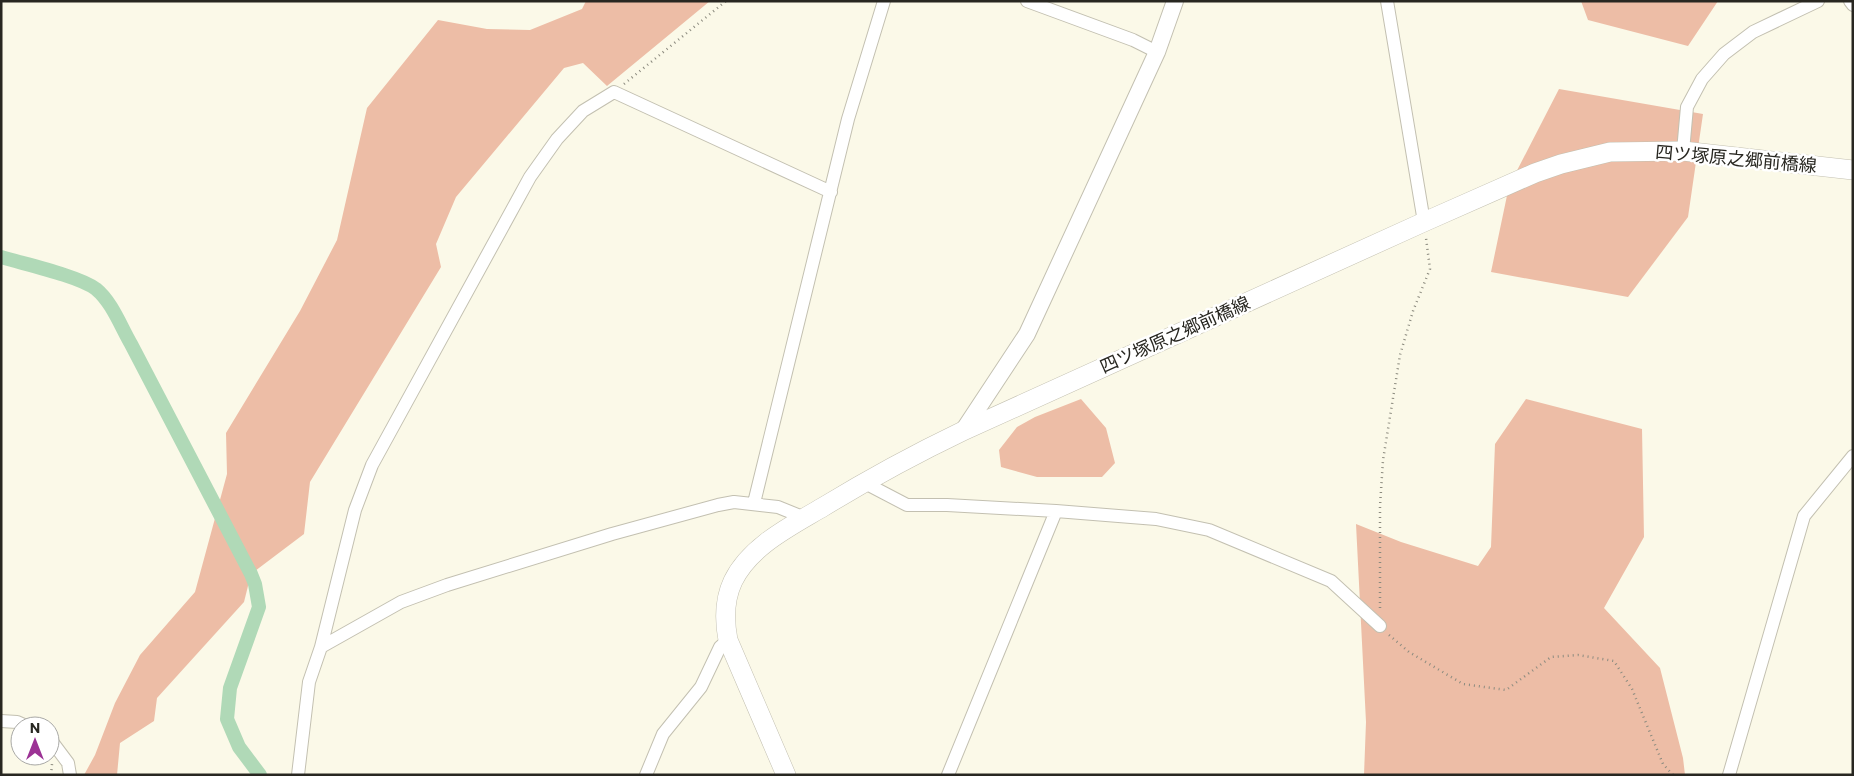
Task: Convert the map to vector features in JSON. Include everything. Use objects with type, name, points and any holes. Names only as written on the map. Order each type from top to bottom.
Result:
[{"type":"main road","name":"四ツ塚原之郷前橋線","points":[[781,771],[728,640],[725,620],[726,598],[734,579],[752,555],[805,518],[896,463],[1424,222],[1535,173],[1561,164],[1610,152],[1683,151],[1853,170]]},
{"type":"street","points":[[754,503],[848,119],[884,1]]},
{"type":"street","points":[[1027,1],[1133,40],[1157,52]]},
{"type":"street","points":[[963,431],[1027,334],[1157,52],[1175,1]]},
{"type":"street","points":[[1387,1],[1424,222]]},
{"type":"street","points":[[1683,151],[1687,107],[1702,79],[1724,54],[1753,32],[1818,1]]},
{"type":"street","points":[[1850,1],[1853,5]]},
{"type":"street","points":[[298,775],[309,682],[321,647],[355,510],[372,465],[530,176],[557,139],[584,111],[614,92],[831,192]]},
{"type":"street","points":[[1729,775],[1804,516],[1853,456]]},
{"type":"street","points":[[863,482],[907,505],[947,505],[1056,511],[1156,519],[1209,530],[1331,581],[1380,626]]},
{"type":"street","points":[[321,647],[401,602],[612,534],[718,505],[734,502],[778,506],[805,518]]},
{"type":"street","points":[[948,775],[1056,511]]},
{"type":"street","points":[[646,775],[663,734],[702,687],[720,647],[728,640]]},
{"type":"street","points":[[60,753],[68,764],[70,775]]},
{"type":"path","points":[[614,92],[726,1]]},
{"type":"path","points":[[1424,222],[1430,269],[1413,311],[1400,354],[1383,460],[1380,506],[1380,626],[1409,652],[1463,684],[1506,690],[1551,657],[1578,655],[1614,661],[1632,689],[1663,764],[1673,775]]},
{"type":"shaded area","points":[[586,1],[710,1],[607,86],[583,63],[564,68],[456,197],[436,244],[441,267],[310,482],[304,534],[251,574],[244,602],[157,698],[154,721],[120,743],[117,775],[84,775],[95,755],[115,703],[140,655],[195,592],[227,474],[226,433],[300,311],[337,240],[367,108],[438,20],[487,29],[530,30],[582,9]]},
{"type":"shaded area","points":[[1581,1],[1718,1],[1688,46],[1588,20]]},
{"type":"shaded area","points":[[1559,89],[1703,114],[1688,217],[1628,297],[1491,272],[1509,186]]},
{"type":"shaded area","points":[[1081,399],[1106,428],[1115,463],[1102,477],[1037,477],[1001,467],[999,450],[1017,427],[1035,417]]},
{"type":"shaded area","points":[[1526,399],[1642,429],[1644,537],[1604,608],[1660,668],[1683,758],[1685,775],[1364,775],[1366,722],[1356,524],[1401,542],[1478,566],[1491,547],[1495,444]]},
{"type":"waterway","points":[[1,257],[88,284],[102,294],[120,323],[251,574],[255,584],[259,607],[230,688],[227,719],[239,747],[260,775]]}]
